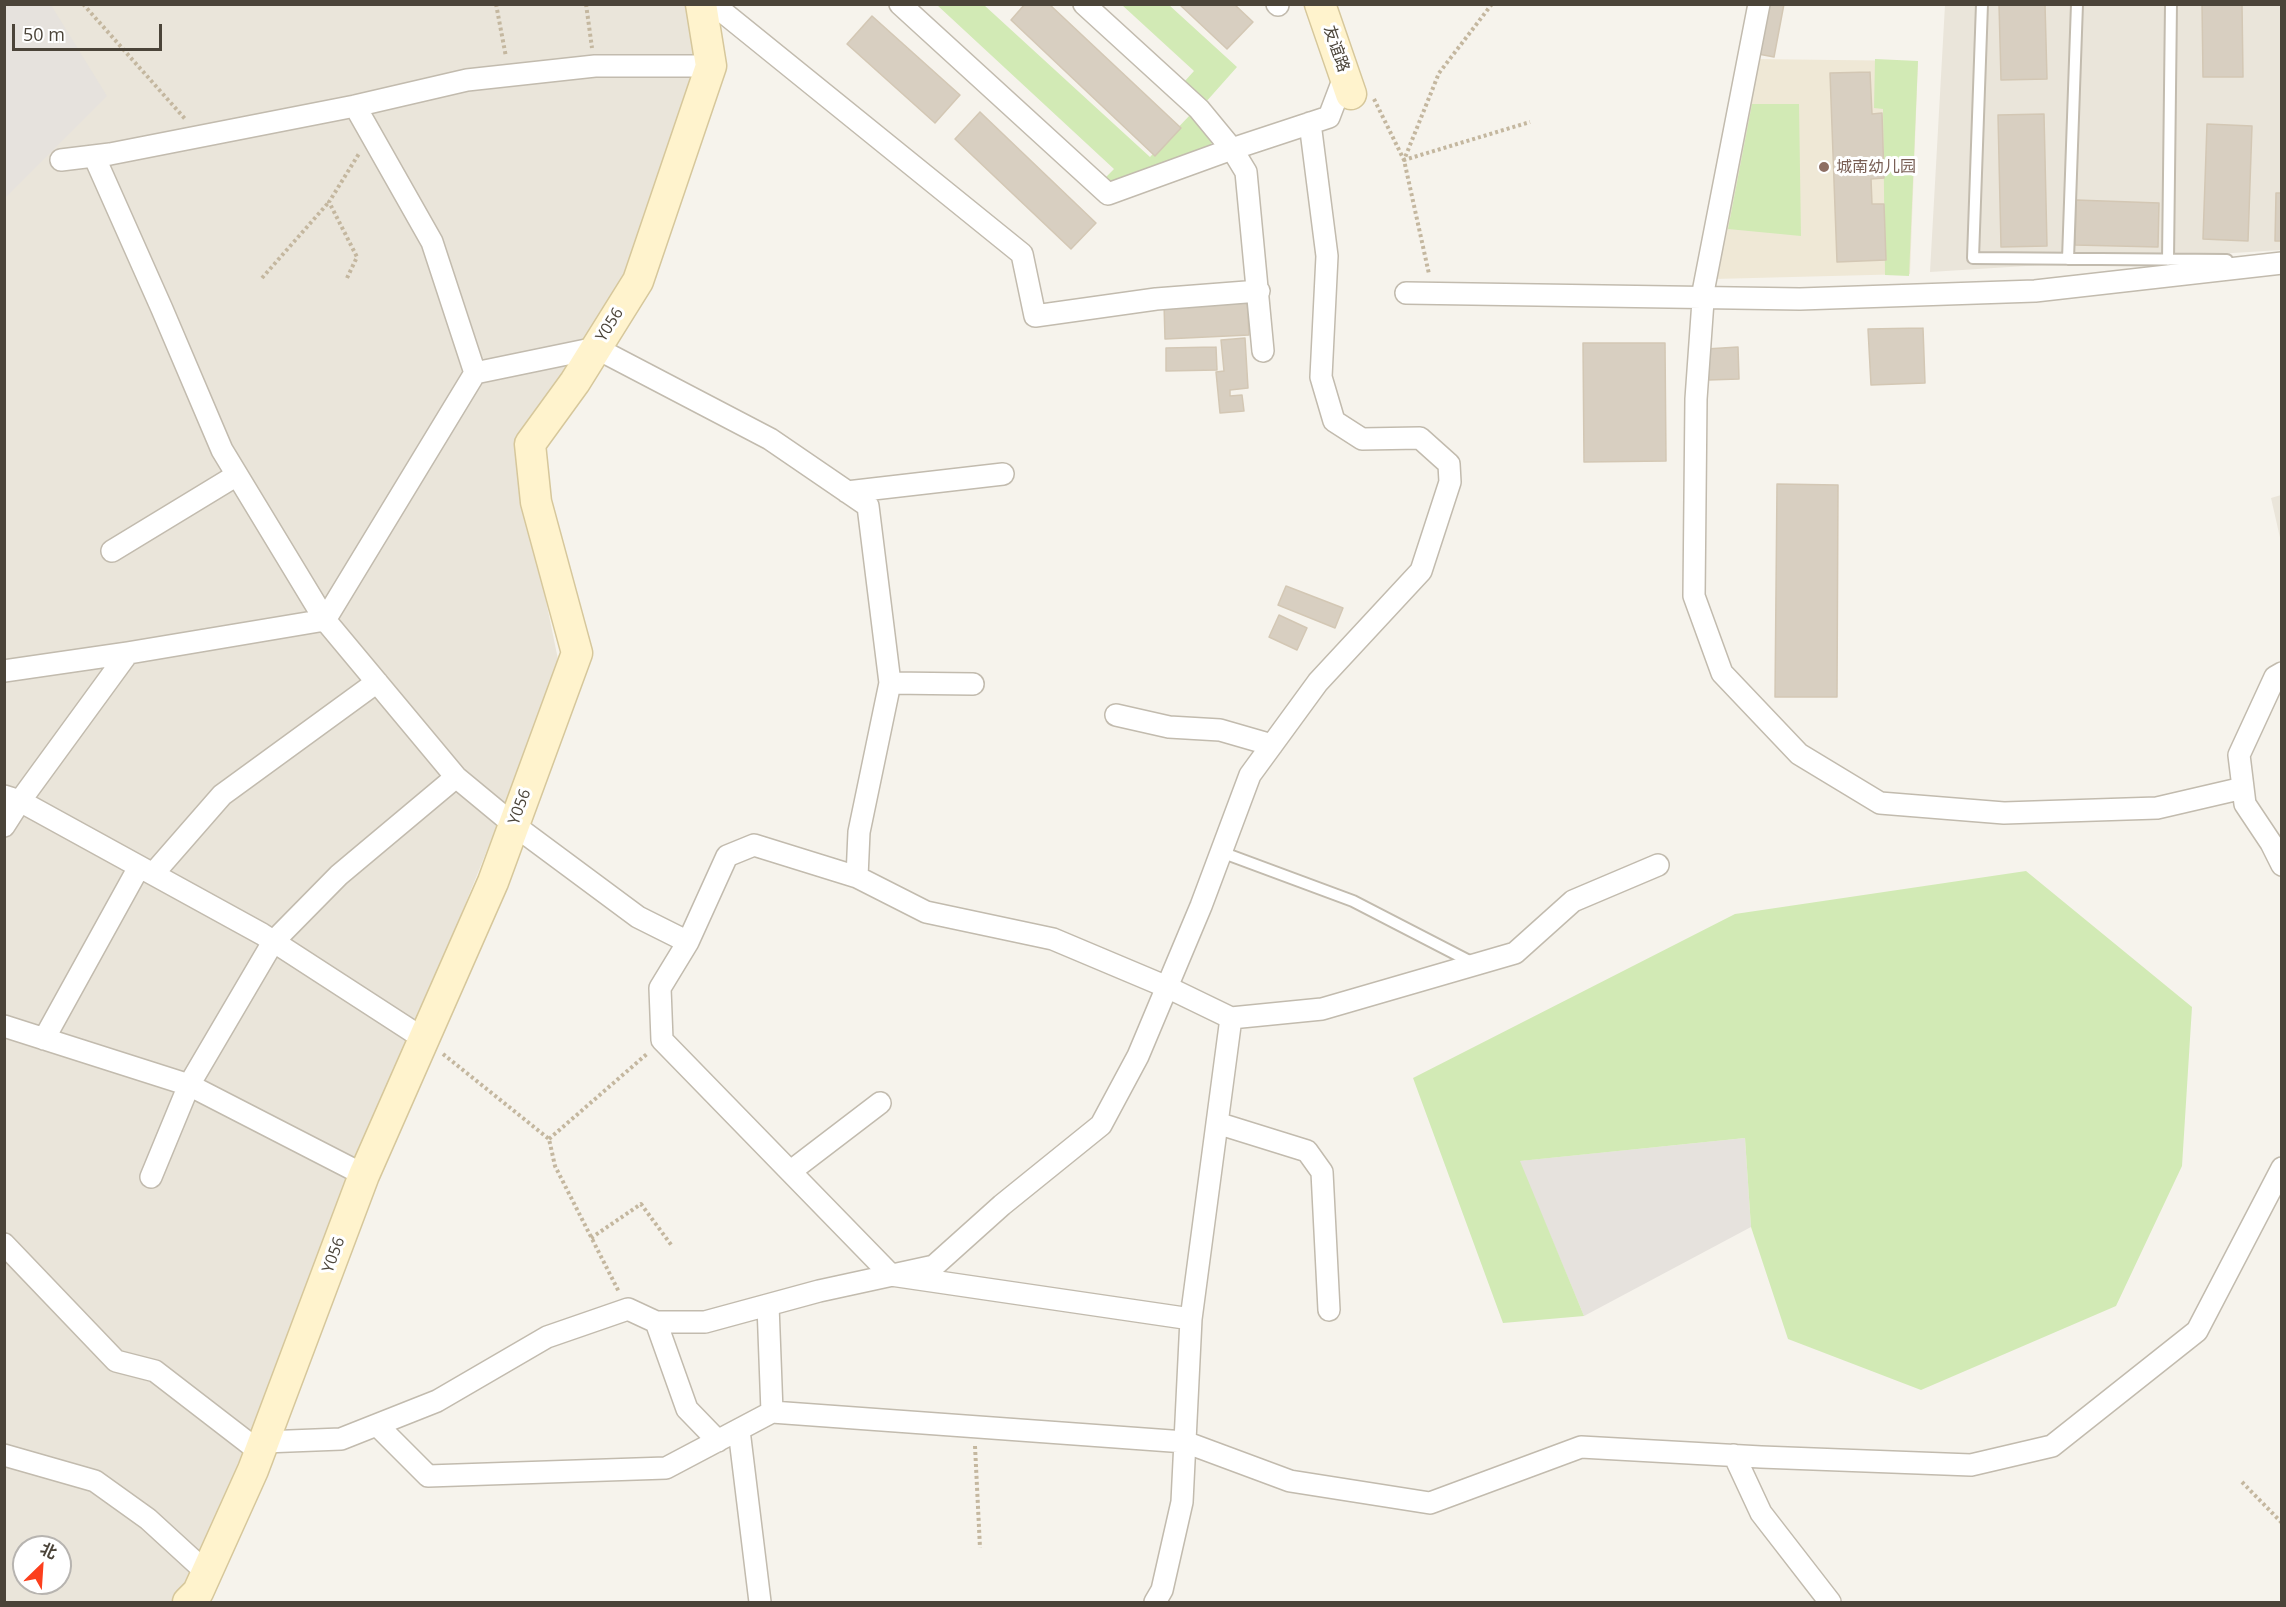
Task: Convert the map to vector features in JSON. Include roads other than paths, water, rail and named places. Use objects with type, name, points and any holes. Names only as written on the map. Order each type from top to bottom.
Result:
[{"type":"street","name":"Y056","points":[[188,1602],[198,1592],[262,1447],[364,1175],[493,882],[577,652],[536,502],[530,444],[575,381],[638,281],[711,66],[700,4]]},
{"type":"street","points":[[713,4],[1022,254],[1035,316],[1156,298],[1259,291]]},
{"type":"street","points":[[900,4],[1108,194],[1329,117],[1356,88]]},
{"type":"street","points":[[1083,4],[1199,109],[1232,149],[1246,172],[1263,351]]},
{"type":"street","name":"友谊路","points":[[1320,4],[1356,88]]},
{"type":"street","points":[[1759,4],[1704,287],[1696,399],[1694,596],[1722,673],[1799,754],[1880,803],[2004,813],[2157,808],[2243,788]]},
{"type":"street","points":[[61,160],[94,156],[355,106],[467,80],[595,66],[711,66]]},
{"type":"street","points":[[355,106],[432,242],[475,373]]},
{"type":"street","points":[[4,1244],[116,1361],[155,1371],[262,1447],[341,1439],[437,1401],[547,1337],[628,1309],[656,1322],[705,1322],[819,1291],[934,1266],[1002,1205],[1101,1125],[1138,1056],[1250,775],[1318,682],[1421,571],[1450,482],[1449,464],[1420,438],[1362,439],[1334,421],[1321,377],[1327,256],[1310,123]]},
{"type":"street","points":[[94,156],[222,450],[325,620],[456,777],[514,825],[638,917],[688,942]]},
{"type":"street","points":[[1406,293],[1800,299],[2035,291],[2282,262]]},
{"type":"street","points":[[4,671],[325,620],[475,373],[596,348],[770,440],[868,506],[890,683],[859,832],[857,877]]},
{"type":"street","points":[[847,492],[1003,474]]},
{"type":"street","points":[[112,550],[237,475]]},
{"type":"street","points":[[4,826],[12,799],[128,653]]},
{"type":"street","points":[[2282,673],[2275,677],[2239,755],[2245,804],[2271,843],[2282,865]]},
{"type":"street","points":[[44,1039],[146,871],[222,795],[377,682]]},
{"type":"street","points":[[890,683],[974,684]]},
{"type":"street","points":[[1116,715],[1169,727],[1220,730],[1272,745]]},
{"type":"street","points":[[151,1177],[189,1085],[273,942],[339,875],[456,777]]},
{"type":"street","points":[[12,799],[273,942],[424,1039]]},
{"type":"street","points":[[1191,1318],[891,1275],[662,1040],[660,988],[688,942],[728,856],[754,845],[857,877],[926,912],[1053,939],[1167,987],[1232,1018],[1322,1009],[1515,953],[1573,901],[1658,865]]},
{"type":"street","points":[[1155,1602],[1162,1590],[1182,1502],[1191,1318],[1232,1018]]},
{"type":"street","points":[[4,1026],[189,1085],[364,1175]]},
{"type":"street","points":[[791,1171],[880,1103]]},
{"type":"street","points":[[1217,1123],[1306,1152],[1322,1172],[1329,1310]]},
{"type":"street","points":[[377,1425],[428,1476],[666,1468],[772,1412],[1185,1442],[1290,1482],[1430,1503],[1581,1447],[1971,1465],[2052,1446],[2197,1331],[2282,1168]]},
{"type":"street","points":[[768,1305],[772,1412]]},
{"type":"street","points":[[656,1322],[687,1408],[718,1441]]},
{"type":"street","points":[[739,1430],[760,1602]]},
{"type":"street","points":[[4,1455],[95,1481],[148,1519],[207,1573]]},
{"type":"street","points":[[1734,1455],[1761,1513],[1830,1602]]},
{"type":"lane","points":[[1982,4],[1973,258],[2282,262]]},
{"type":"lane","points":[[2068,259],[2076,4]]},
{"type":"lane","points":[[2168,260],[2171,4]]},
{"type":"lane","points":[[1221,852],[1353,901],[1475,964]]},
{"type":"place","name":"城南幼儿园","points":[[1824,167]]}]
